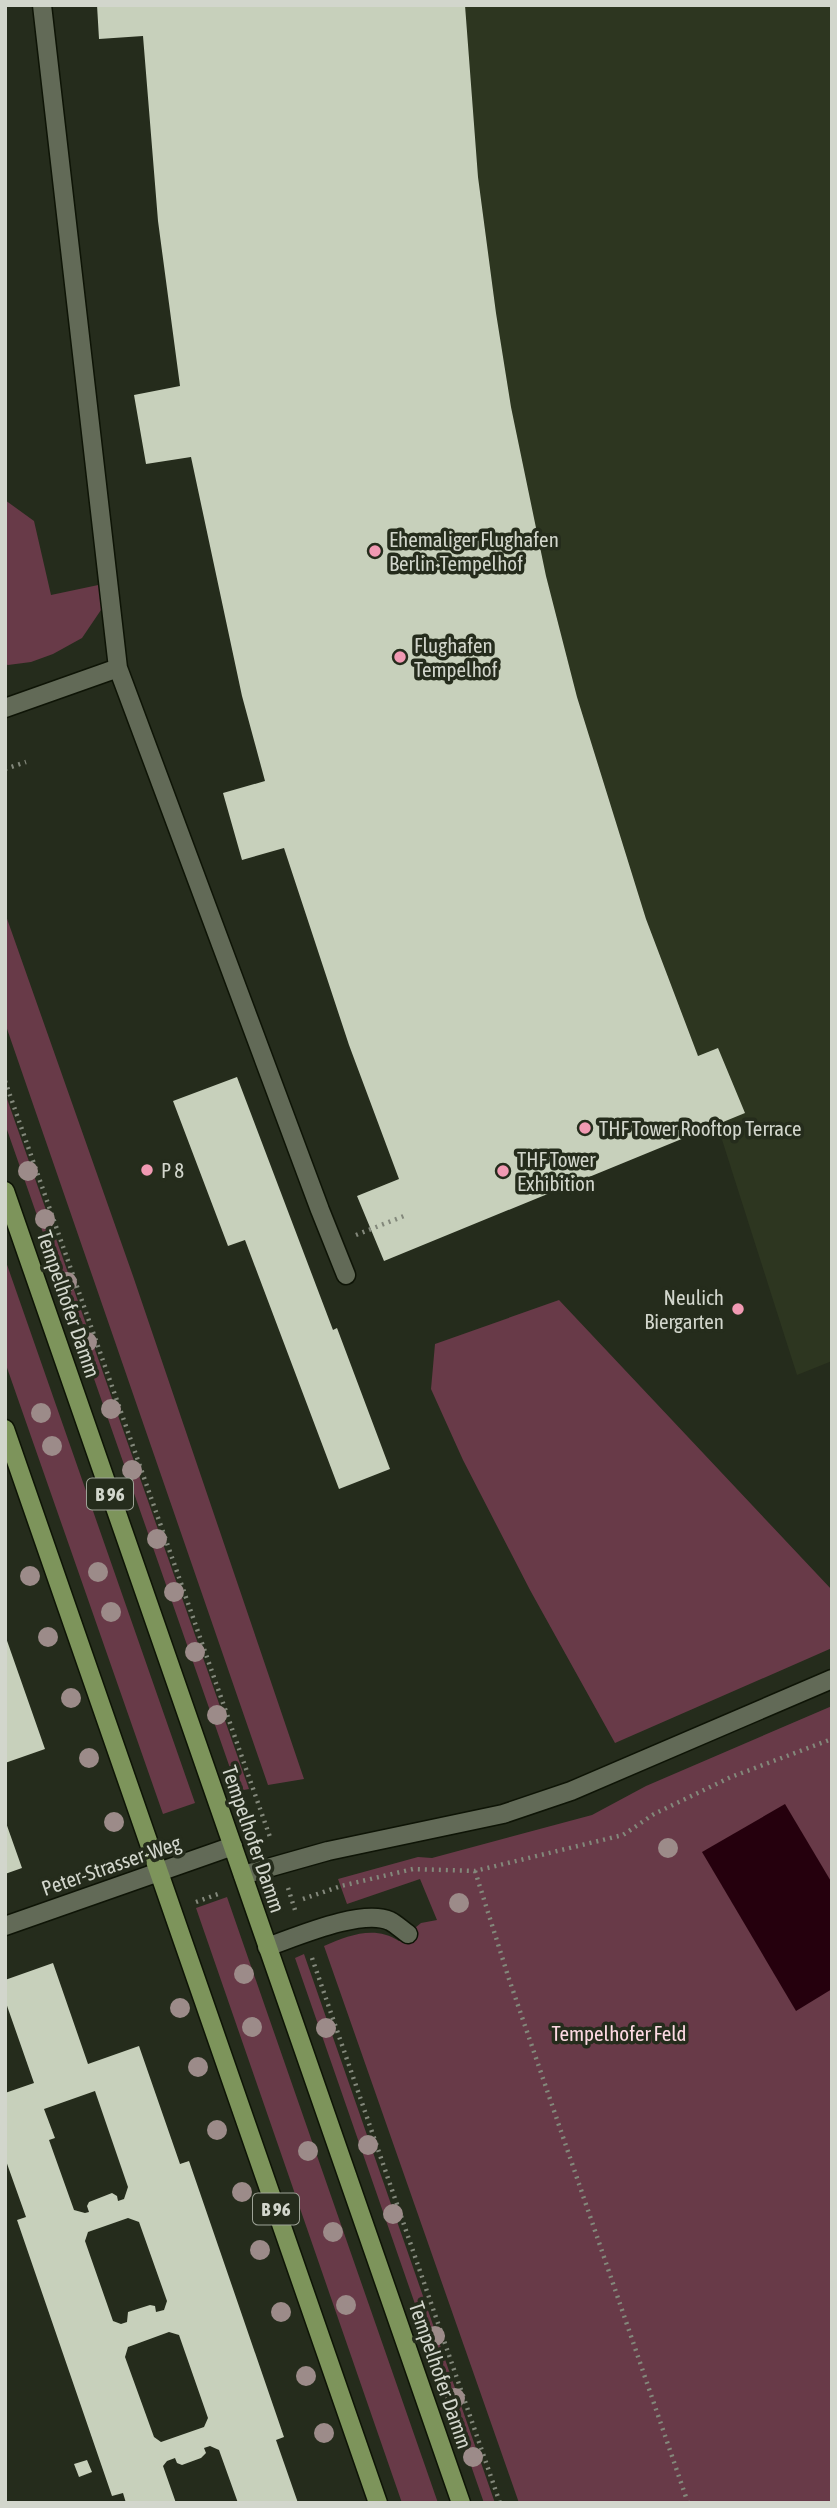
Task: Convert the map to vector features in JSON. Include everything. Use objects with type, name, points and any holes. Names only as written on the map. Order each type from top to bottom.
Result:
[{"type":"main road","name":"Tempelhofer Damm","points":[[5,1191],[461,2503]]},
{"type":"main road","name":"B 96","points":[[5,1429],[378,2503]]},
{"type":"street","points":[[42,5],[118,668],[346,1275]]},
{"type":"street","points":[[5,708],[118,668]]},
{"type":"street","points":[[243,1875],[328,1851],[503,1814],[571,1791],[832,1679]]},
{"type":"street","name":"Peter-Strasser-Weg","points":[[5,1926],[233,1846]]},
{"type":"street","points":[[267,1947],[353,1919],[373,1917],[390,1921],[408,1934]]},
{"type":"path","points":[[5,769],[26,762]]},
{"type":"path","points":[[5,1081],[500,2503]]},
{"type":"path","points":[[333,1244],[404,1216]]},
{"type":"path","points":[[303,1899],[341,1886],[413,1869],[475,1871],[623,1835],[654,1814],[731,1777],[832,1739]]},
{"type":"path","points":[[475,1871],[688,2503]]},
{"type":"path","points":[[194,1903],[225,1892]]},
{"type":"shaded area","points":[[465,5],[832,5],[832,1361],[797,1375],[717,1124],[718,1048],[698,1056],[646,919],[577,697],[546,576],[511,407],[496,313],[478,177]]},
{"type":"shaded area","points":[[785,1804],[832,1883],[832,1989],[796,2011],[702,1852]]},
{"type":"green space","points":[[5,500],[34,521],[51,595],[103,584],[103,607],[82,638],[53,654],[31,662],[8,665],[5,664]]},
{"type":"green space","points":[[5,913],[133,1276],[304,1779],[268,1785],[5,1023]]},
{"type":"green space","points":[[5,1093],[249,1789],[238,1791],[5,1124]]},
{"type":"green space","points":[[5,1259],[195,1803],[163,1814],[5,1362]]},
{"type":"green space","points":[[559,1300],[832,1590],[832,1648],[615,1743],[530,1590],[463,1460],[431,1389],[435,1344]]},
{"type":"green space","name":"Tempelhofer Feld","points":[[832,1706],[832,2503],[519,2503],[324,1946],[362,1933],[381,1933],[399,1941],[421,1923],[437,1920],[420,1879],[347,1904],[338,1879],[418,1857],[432,1858],[592,1815],[646,1786]]},
{"type":"green space","points":[[227,1897],[438,2503],[402,2503],[196,1908]]},
{"type":"green space","points":[[304,1954],[495,2503],[484,2503],[295,1958]]},
{"type":"building","name":"Flughafen Tempelhof","points":[[97,5],[465,5],[478,177],[496,313],[511,407],[546,576],[577,697],[646,919],[698,1056],[718,1048],[745,1113],[384,1261],[357,1196],[399,1179],[349,1045],[284,848],[242,860],[223,793],[265,781],[242,696],[191,457],[146,464],[134,395],[180,386],[158,221],[143,36],[99,39]]},
{"type":"building","points":[[237,1077],[333,1330],[337,1328],[390,1469],[339,1489],[245,1240],[228,1246],[173,1101]]},
{"type":"building","points":[[5,1635],[45,1749],[5,1763]]},
{"type":"building","points":[[5,1820],[22,1868],[5,1874]]},
{"type":"building","points":[[53,1963],[88,2064],[139,2046],[180,2164],[189,2161],[284,2437],[276,2440],[298,2503],[238,2503],[219,2450],[210,2446],[204,2448],[206,2453],[201,2458],[182,2465],[177,2463],[175,2458],[163,2466],[176,2503],[126,2503],[123,2493],[112,2496],[17,2220],[26,2217],[5,2158],[5,2093],[34,2083],[5,2000],[5,1980]],"holes":[[[95,2091],[128,2187],[124,2199],[118,2201],[117,2196],[112,2193],[89,2202],[89,2212],[85,2213],[74,2210],[49,2140],[55,2138],[44,2109]],[[128,2218],[139,2222],[167,2301],[164,2310],[156,2312],[155,2306],[150,2305],[128,2312],[127,2322],[121,2324],[113,2321],[85,2241],[88,2232]],[[169,2332],[179,2335],[208,2418],[204,2427],[161,2442],[154,2437],[125,2357],[128,2347]]]},
{"type":"building","points":[[87,2460],[92,2472],[79,2477],[74,2464]]},
{"type":"place","name":"Ehemaliger Flughafen Berlin-Tempelhof","points":[[375,551]]},
{"type":"place","name":"Flughafen Tempelhof","points":[[400,657]]},
{"type":"place","name":"THF Tower Rooftop Terrace","points":[[585,1128]]},
{"type":"place","name":"P 8","points":[[147,1170]]},
{"type":"place","name":"THF Tower Exhibition","points":[[503,1171]]},
{"type":"place","name":"Neulich Biergarten","points":[[738,1309]]}]
